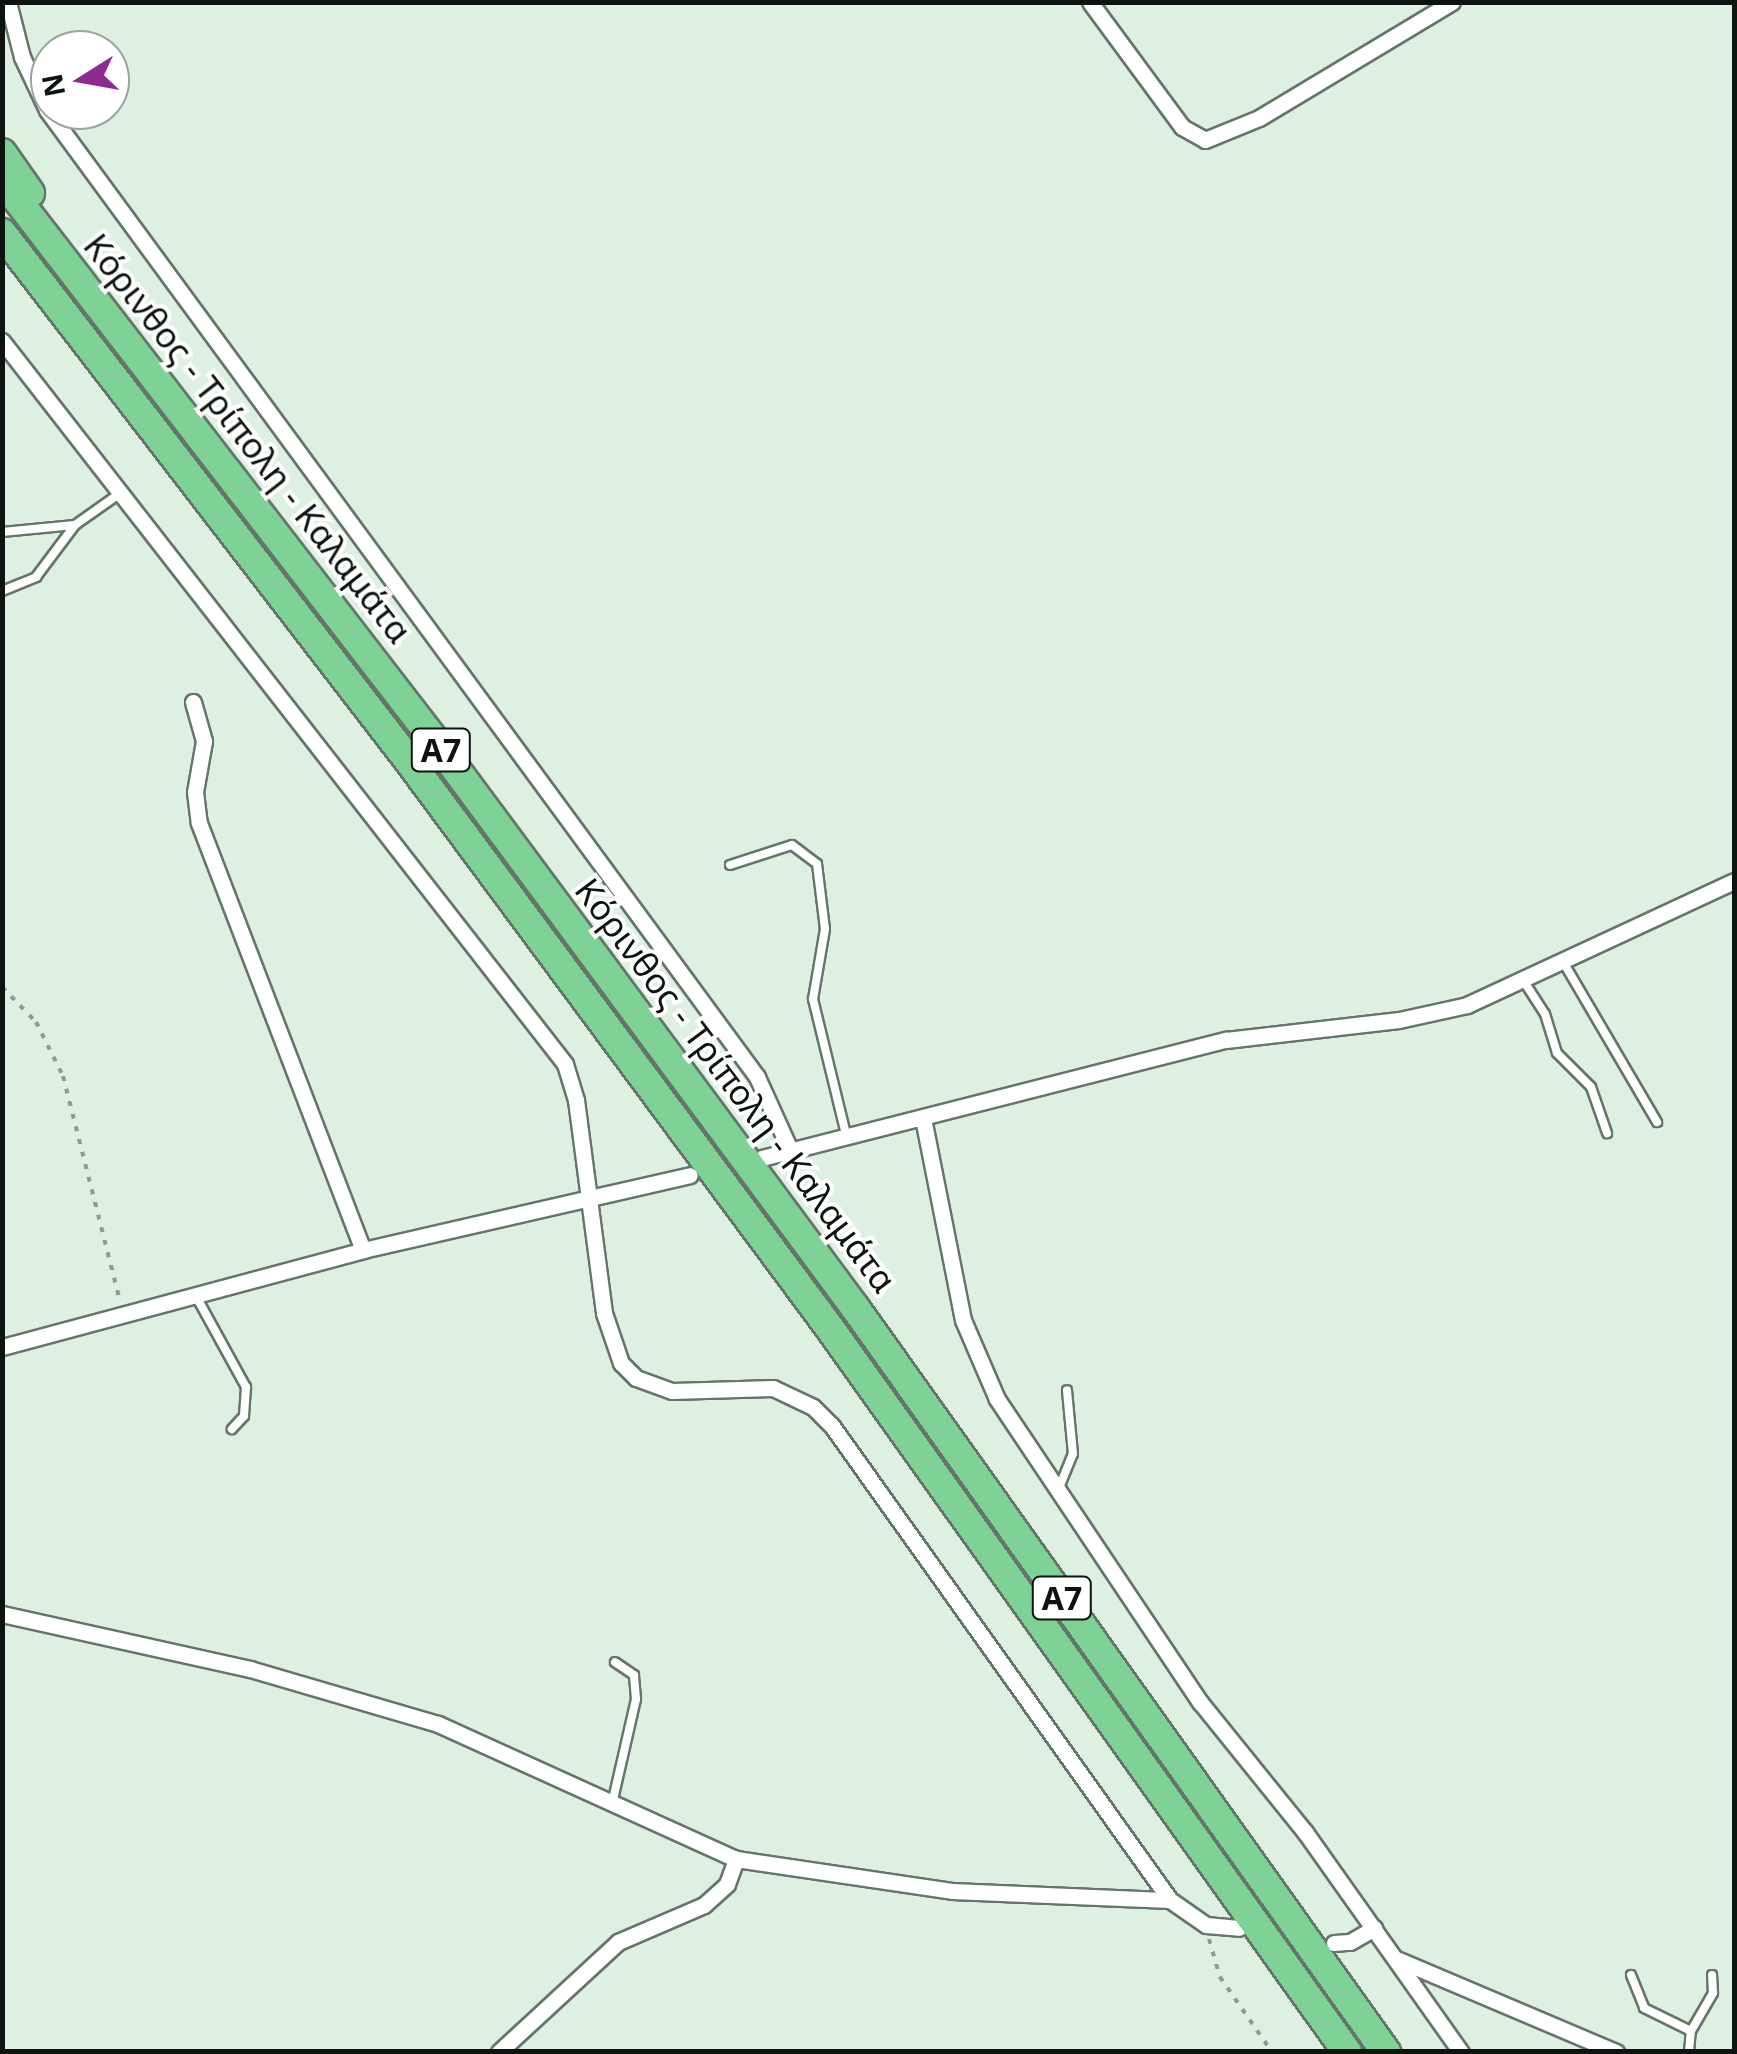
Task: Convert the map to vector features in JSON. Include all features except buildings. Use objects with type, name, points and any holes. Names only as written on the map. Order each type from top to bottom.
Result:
[{"type":"highway","points":[[2,152],[90,293]]},
{"type":"highway","name":"Κόρινθος - Τρίπολη - Καλαμάτα","points":[[2,180],[434,741],[832,1277],[1386,2052]]},
{"type":"highway","name":"Κόρινθος - Τρίπολη - Καλαμάτα","points":[[8,241],[409,760],[829,1326],[1347,2052]]},
{"type":"street","points":[[8,2],[26,68],[47,110],[756,1077],[791,1152]]},
{"type":"street","points":[[1090,2],[1182,127],[1214,140],[1452,2]]},
{"type":"street","points":[[2,341],[554,1046],[576,1100],[604,1314],[621,1363],[636,1378],[672,1391],[773,1388],[813,1407],[832,1426],[1170,1900],[1206,1925],[1239,1928]]},
{"type":"street","points":[[193,702],[204,741],[195,792],[198,823],[363,1250]]},
{"type":"street","points":[[762,1158],[1226,1040],[1426,1016],[1523,980],[1734,881]]},
{"type":"street","points":[[924,1118],[972,1348],[997,1399],[1200,1702],[1398,1960],[1462,2052]]},
{"type":"street","points":[[2,1347],[197,1298],[363,1250],[690,1175]]},
{"type":"street","points":[[2,1614],[250,1668],[438,1724],[736,1860],[952,1890],[1170,1900]]},
{"type":"street","points":[[500,2052],[618,1942],[704,1905],[727,1884],[736,1860]]},
{"type":"street","points":[[1334,1943],[1350,1942],[1374,1928]]},
{"type":"street","points":[[1398,1960],[1616,2052]]},
{"type":"lane","points":[[2,591],[36,577],[75,526],[121,492]]},
{"type":"lane","points":[[2,532],[75,526]]},
{"type":"lane","points":[[730,865],[792,846],[818,864],[825,929],[812,999],[847,1138]]},
{"type":"lane","points":[[1562,960],[1657,1122]]},
{"type":"lane","points":[[1523,980],[1545,1014],[1556,1053],[1591,1087],[1607,1133]]},
{"type":"lane","points":[[197,1298],[246,1386],[244,1416],[232,1430]]},
{"type":"lane","points":[[1059,1488],[1073,1454],[1068,1390]]},
{"type":"lane","points":[[612,1804],[636,1699],[634,1675],[615,1662]]},
{"type":"lane","points":[[1631,1975],[1644,2008],[1692,2030]]},
{"type":"lane","points":[[1689,2052],[1692,2030],[1708,2005],[1712,1975]]},
{"type":"path","points":[[2,988],[36,1022],[63,1076],[124,1316]]},
{"type":"path","points":[[1206,1925],[1220,1976],[1272,2052]]}]
